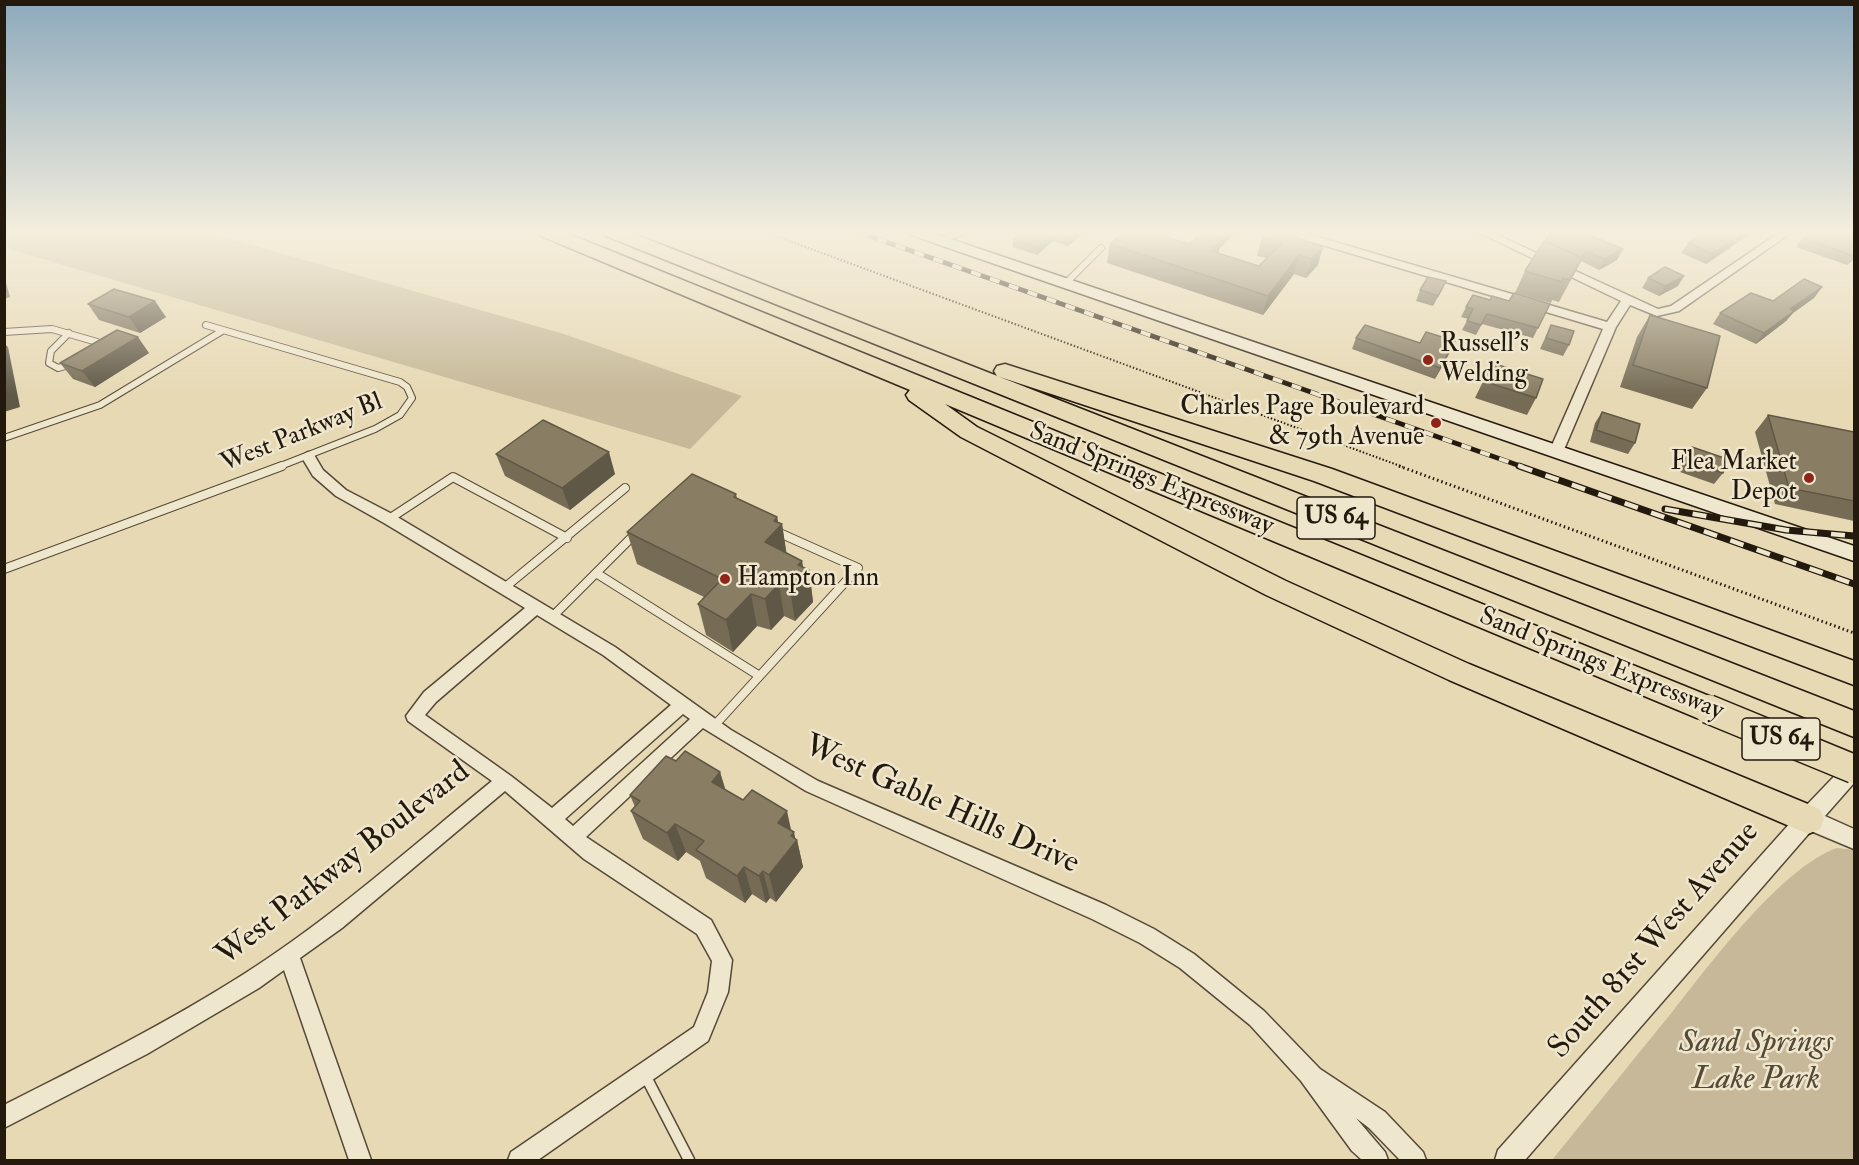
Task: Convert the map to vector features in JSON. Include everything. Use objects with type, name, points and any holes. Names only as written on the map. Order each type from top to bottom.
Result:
[{"type":"highway","name":"Sand Springs Expressway","points":[[681,286],[1854,769]]},
{"type":"highway","name":"Sand Springs Expressway","points":[[750,286],[1854,724]]},
{"type":"highway","points":[[896,344],[1025,376],[1323,475],[1854,674]]},
{"type":"highway","points":[[883,369],[969,432],[1212,557],[1459,672],[1808,819]]},
{"type":"main road","points":[[1073,286],[1854,554]]},
{"type":"street","points":[[1473,286],[1610,327]]},
{"type":"street","points":[[1598,286],[1657,313],[1675,309],[1708,286]]},
{"type":"street","points":[[1556,452],[1610,327],[1627,300]]},
{"type":"street","points":[[309,456],[318,473],[330,486],[536,607],[430,697],[414,716],[505,781]]},
{"type":"street","name":"West Gable Hills Drive","points":[[536,607],[609,651],[708,722],[812,786],[1099,912],[1147,936],[1187,961],[1257,1018],[1309,1073],[1360,1143],[1377,1161]]},
{"type":"street","points":[[552,820],[683,704]]},
{"type":"street","points":[[573,838],[708,722]]},
{"type":"street","name":"South 81st West Avenue","points":[[1508,1161],[1854,769]]},
{"type":"street","name":"West Parkway Boulevard","points":[[4,1117],[140,1047],[252,981],[335,921],[505,781],[591,853],[704,927],[722,960],[718,992],[701,1034],[644,1074]]},
{"type":"street","points":[[1808,819],[1854,839]]},
{"type":"street","points":[[289,954],[360,1161]]},
{"type":"street","name":"West Gable Hills Drive","points":[[1309,1073],[1377,1120],[1415,1161]]},
{"type":"street","points":[[519,1161],[644,1074]]},
{"type":"lane","name":"West Parkway Bl","points":[[4,569],[309,456],[400,415],[410,404],[411,392],[400,382],[206,325]]},
{"type":"lane","points":[[4,332],[51,329],[69,333],[98,342],[98,347],[91,352]]},
{"type":"lane","points":[[4,438],[100,405],[222,331]]},
{"type":"lane","points":[[69,333],[51,351],[49,363],[58,368],[68,367],[83,357]]},
{"type":"lane","points":[[388,519],[453,477],[567,538]]},
{"type":"lane","points":[[503,589],[625,488]]},
{"type":"lane","points":[[708,722],[758,675],[858,568],[764,526]]},
{"type":"lane","points":[[552,617],[639,531]]},
{"type":"lane","points":[[596,573],[758,675]]},
{"type":"lane","points":[[644,1074],[689,1161]]},
{"type":"path","points":[[913,286],[1854,633]]},
{"type":"green space","points":[[136,286],[397,286],[564,334],[742,396],[690,449]]},
{"type":"green space","name":"Sand Springs Lake Park","points":[[1837,848],[1854,850],[1854,1160],[1552,1160],[1748,919],[1793,875],[1815,859]]},
{"type":"building","points":[[1239,286],[1275,286],[1268,296]]},
{"type":"building","points":[[1422,286],[1443,286],[1438,296],[1420,290]]},
{"type":"building","points":[[1794,286],[1822,287],[1790,309],[1794,311],[1764,333],[1720,313],[1751,293],[1773,301]]},
{"type":"building","points":[[114,289],[155,301],[129,317],[88,304]]},
{"type":"building","points":[[1514,293],[1550,304],[1538,328],[1487,314],[1481,325],[1467,321],[1473,309],[1466,307],[1473,295],[1490,300],[1492,296],[1509,301]]},
{"type":"building","points":[[1650,315],[1720,336],[1707,388],[1633,365]]},
{"type":"building","points":[[1365,325],[1420,343],[1426,332],[1455,341],[1440,368],[1356,338]]},
{"type":"building","points":[[1551,325],[1574,331],[1569,345],[1546,338]]},
{"type":"building","points":[[117,330],[138,337],[82,371],[60,363]]},
{"type":"building","points":[[1492,363],[1543,379],[1536,398],[1483,381]]},
{"type":"building","points":[[1602,412],[1640,424],[1635,443],[1596,430]]},
{"type":"building","points":[[1768,415],[1854,432],[1854,501],[1789,488]]},
{"type":"building","points":[[543,420],[609,452],[562,488],[496,454]]},
{"type":"building","points":[[1692,447],[1727,459],[1723,473],[1688,461]]},
{"type":"building","points":[[692,474],[736,494],[734,497],[777,517],[774,521],[782,524],[765,542],[802,561],[798,565],[809,570],[790,590],[779,584],[765,599],[751,594],[726,620],[698,604],[722,579],[627,532]]},
{"type":"building","points":[[685,751],[720,772],[712,782],[743,800],[752,790],[787,811],[778,823],[794,832],[791,836],[797,840],[769,875],[763,871],[759,876],[744,867],[737,876],[696,850],[704,841],[675,824],[667,833],[631,811],[640,801],[630,795],[666,756],[676,761]]},
{"type":"railway","points":[[1012,286],[1523,467]]},
{"type":"railway","points":[[1519,466],[1854,584]]},
{"type":"railway","points":[[1665,509],[1786,530],[1854,536]]},
{"type":"place","name":"Russell's Welding","points":[[1428,360]]},
{"type":"place","name":"Charles Page Boulevard & 79th Avenue","points":[[1436,423]]},
{"type":"place","name":"Flea Market Depot","points":[[1809,478]]},
{"type":"place","name":"Hampton Inn","points":[[725,579]]}]
